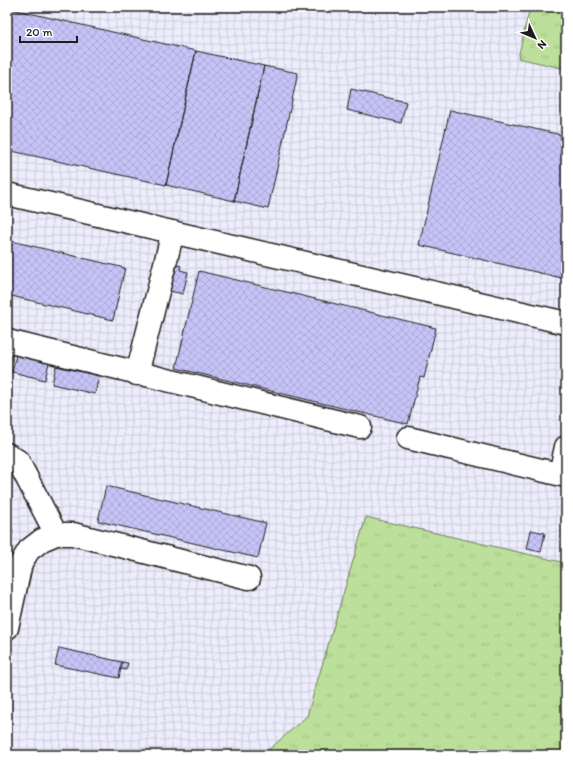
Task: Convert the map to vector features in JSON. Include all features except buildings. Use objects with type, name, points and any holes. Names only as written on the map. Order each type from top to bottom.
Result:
[{"type":"lane","points":[[7,194],[566,323]]},
{"type":"lane","points":[[137,374],[173,232]]},
{"type":"lane","points":[[7,340],[137,374],[360,428]]},
{"type":"lane","points":[[408,438],[563,475],[566,447]]},
{"type":"lane","points":[[7,454],[18,461],[56,534]]},
{"type":"lane","points":[[7,628],[21,563],[29,550],[42,540],[56,534],[73,534],[250,578]]},
{"type":"shaded area","points":[[7,7],[530,7],[518,58],[566,69],[566,563],[367,517],[307,716],[263,755],[7,755]]},
{"type":"green space","points":[[530,7],[566,7],[566,69],[518,58]]},
{"type":"green space","points":[[366,517],[566,563],[566,755],[263,755],[307,716]]}]
